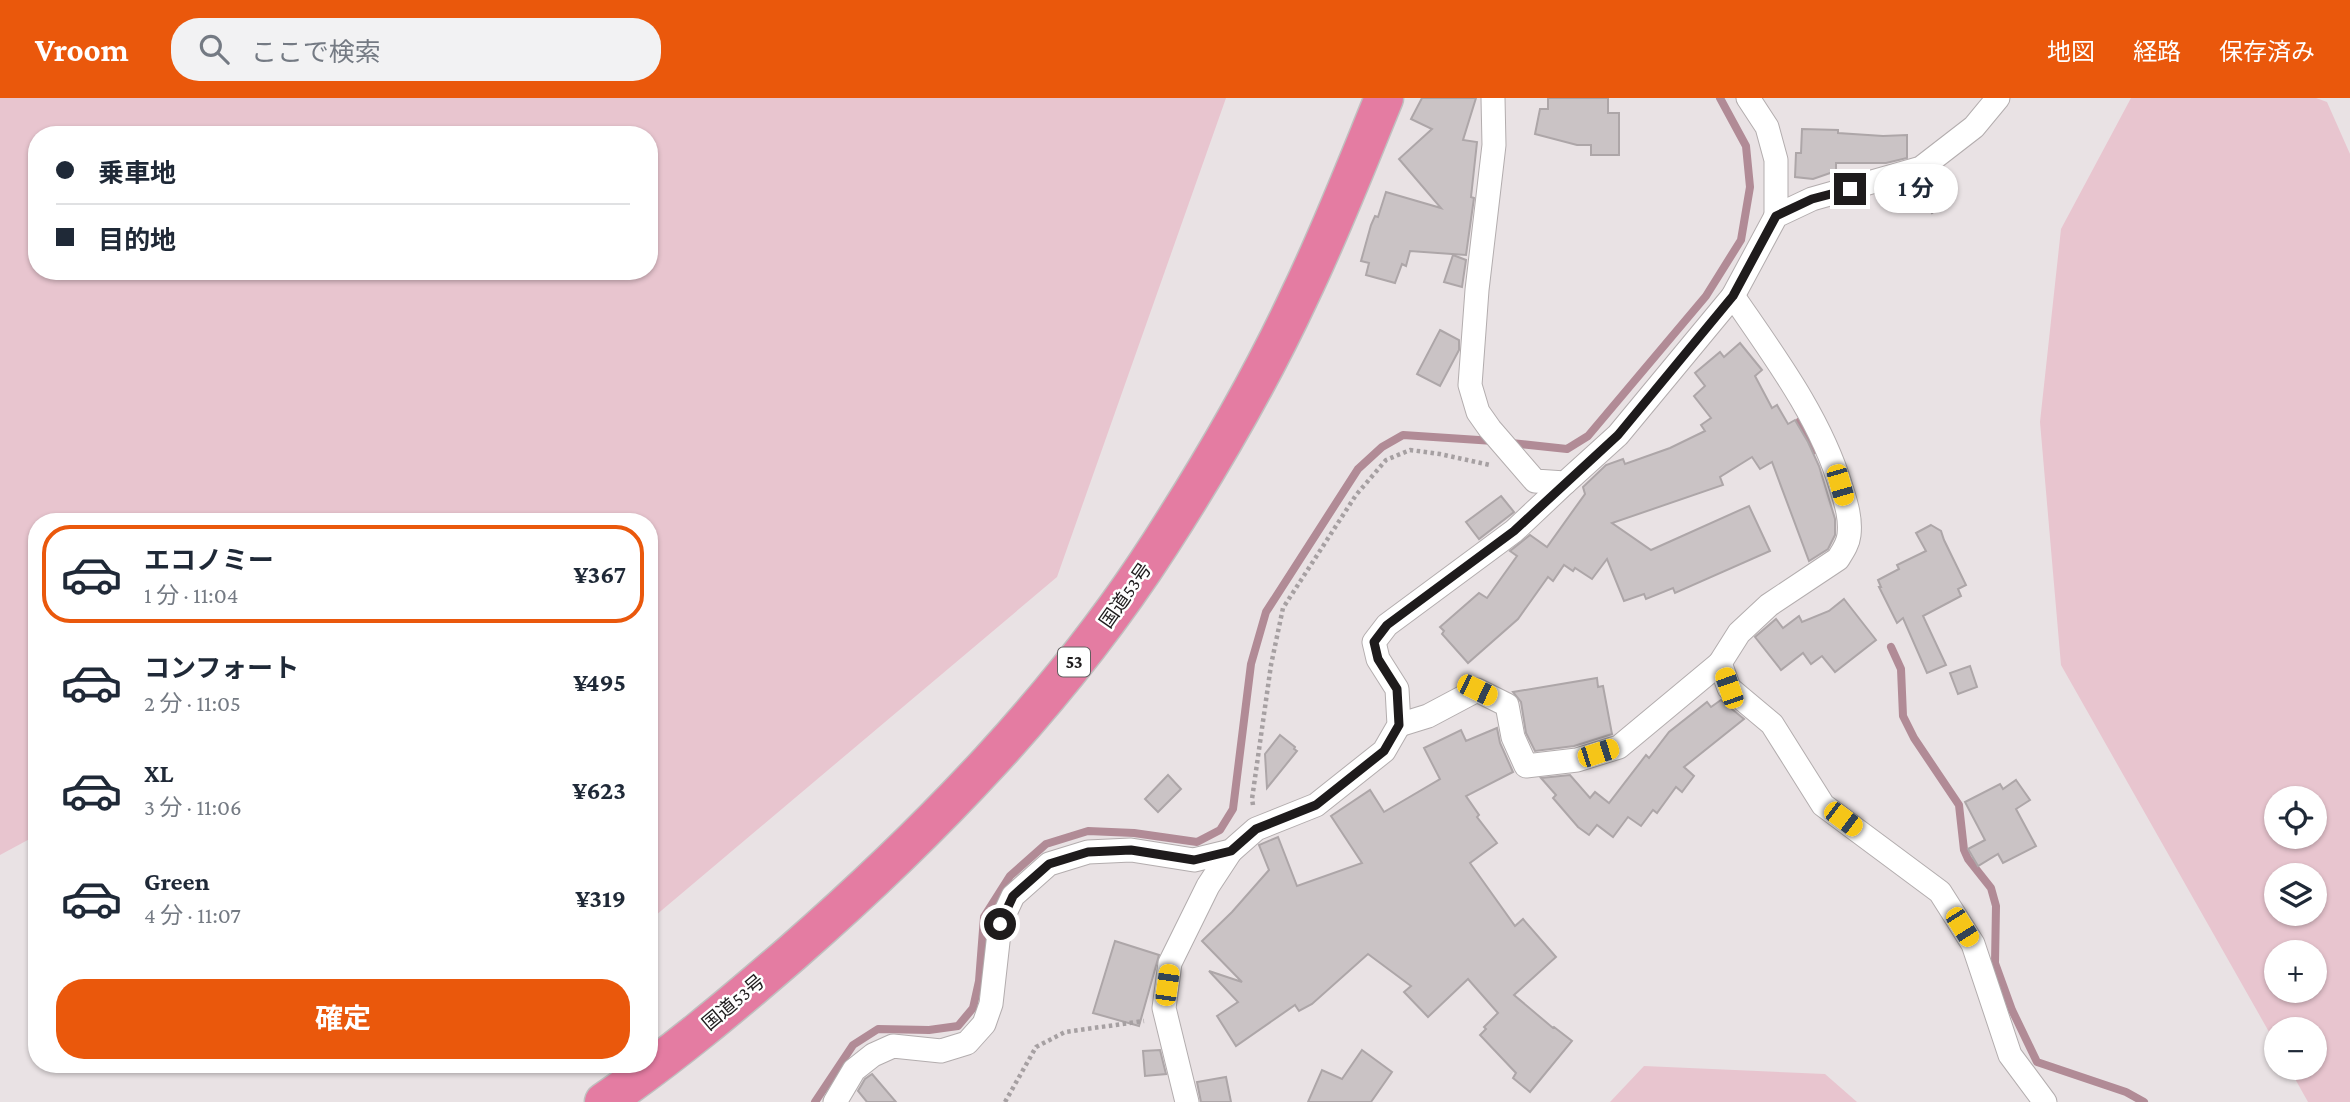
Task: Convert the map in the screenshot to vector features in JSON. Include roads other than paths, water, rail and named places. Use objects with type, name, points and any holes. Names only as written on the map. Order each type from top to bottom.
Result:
[{"type":"highway","name":"国道53号","points":[[658,1062],[750,989],[883,870],[1006,743],[1108,621],[1160,544],[1210,462],[1300,297],[1384,98]]},
{"type":"highway","name":"国道53号","points":[[604,1102],[645,1073]]},
{"type":"street","points":[[1493,98],[1494,145],[1477,290],[1470,385],[1478,412],[1535,481],[1566,483]]},
{"type":"street","points":[[1187,1102],[1164,1008],[1170,963],[1208,886],[1231,851],[1256,829],[1316,805],[1384,751],[1399,725],[1397,689],[1378,659],[1374,642],[1387,625],[1514,531],[1618,435],[1733,296],[1776,216],[1776,160],[1768,127],[1748,98]]},
{"type":"street","points":[[1776,216],[1812,199],[1921,168],[1974,127],[1998,98]]},
{"type":"street","points":[[1399,725],[1429,716],[1477,690],[1507,705],[1513,737],[1526,766],[1577,760],[1619,747],[1720,663],[1739,633],[1769,605],[1838,559],[1849,535],[1848,512],[1832,458],[1790,381],[1733,296]]},
{"type":"street","points":[[1720,663],[1729,688],[1772,724],[1823,805],[1940,892],[1973,944],[2010,1055],[2045,1102]]},
{"type":"street","points":[[835,1102],[854,1070],[873,1055],[893,1046],[942,1051],[967,1043],[984,1024],[990,1004],[1000,924],[1013,896],[1049,864],[1088,852],[1131,850],[1194,860],[1231,851]]},
{"type":"waterway","points":[[1511,443],[1567,449],[1588,436],[1706,296],[1741,240],[1750,187],[1746,146],[1720,98]]},
{"type":"waterway","points":[[1800,421],[1815,450]]},
{"type":"waterway","points":[[815,1102],[853,1045],[878,1029],[929,1030],[958,1026],[973,1008],[979,981],[984,917],[1010,876],[1046,844],[1088,831],[1134,833],[1197,842],[1220,830],[1233,809],[1251,664],[1266,612],[1358,469],[1382,447],[1403,435],[1494,441]]},
{"type":"waterway","points":[[1891,647],[1901,669],[1903,716],[1914,738],[1959,805],[1964,850],[1991,888],[1996,906],[1995,963],[2012,1010],[2037,1062],[2126,1092],[2144,1102]]}]
